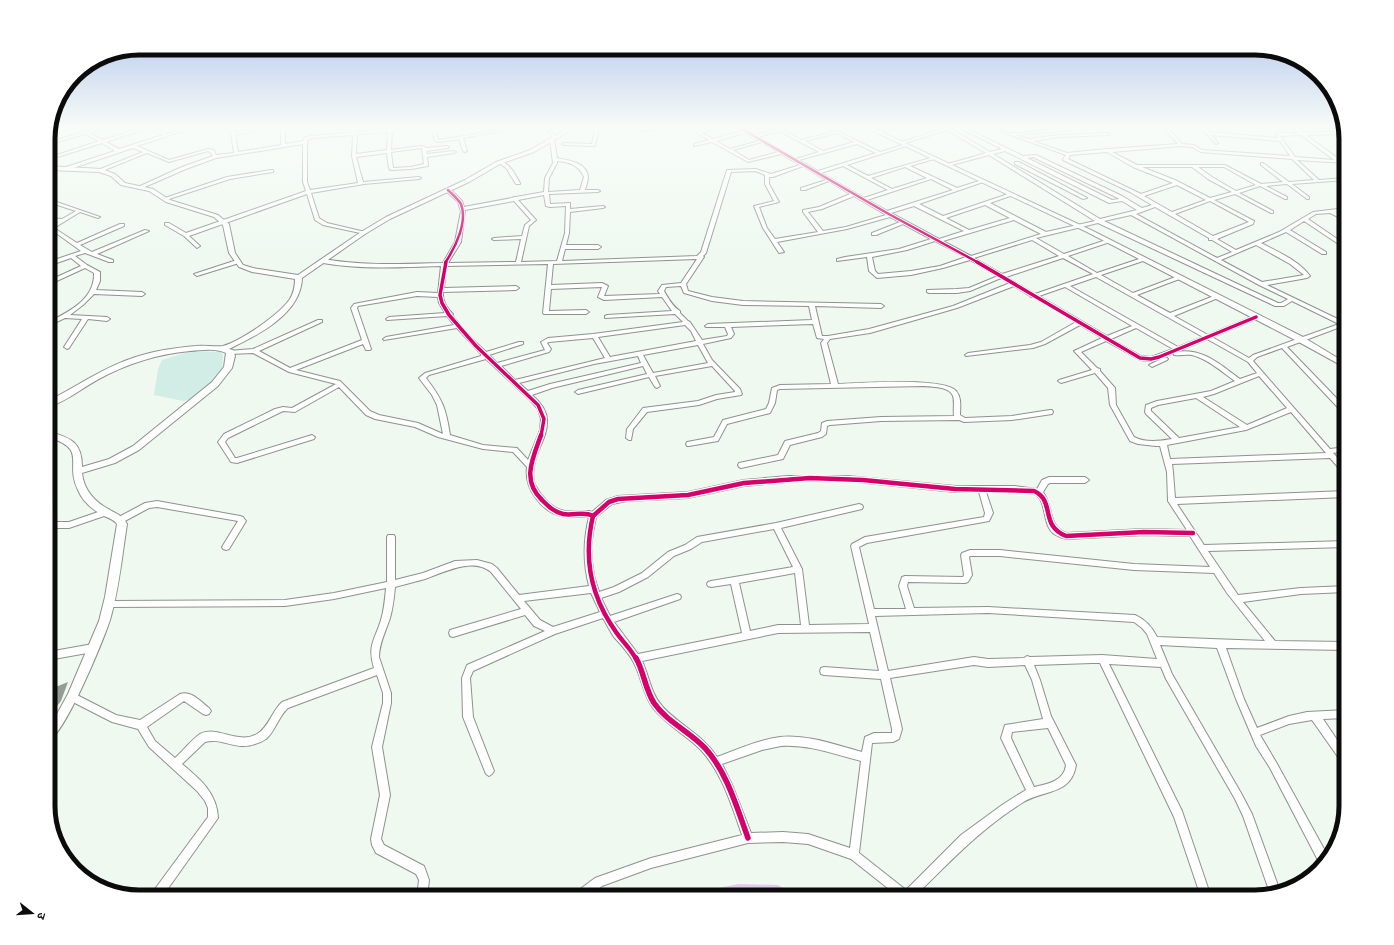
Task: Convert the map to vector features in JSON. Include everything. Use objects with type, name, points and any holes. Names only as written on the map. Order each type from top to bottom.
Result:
[{"type":"street","points":[[107,172],[113,174],[123,184],[151,190],[164,200],[211,214],[224,221],[232,253],[237,262],[244,268],[299,277],[363,233],[404,210],[483,172]]},
{"type":"street","points":[[140,188],[175,172]]},
{"type":"street","points":[[164,200],[229,178],[264,172]]},
{"type":"street","points":[[305,172],[305,182],[317,220],[325,224],[363,233]]},
{"type":"street","points":[[358,172],[361,184]]},
{"type":"street","points":[[511,172],[518,183]]},
{"type":"street","points":[[550,172],[547,178],[546,193],[548,206],[568,203],[568,229],[559,262]]},
{"type":"street","points":[[582,192],[586,176],[583,172]]},
{"type":"street","points":[[729,172],[701,256],[683,284],[684,290],[692,294],[723,301],[812,306],[881,306]]},
{"type":"street","points":[[760,172],[767,176],[773,176],[784,172]]},
{"type":"street","points":[[858,172],[891,190]]},
{"type":"street","points":[[868,177],[885,172]]},
{"type":"street","points":[[919,172],[957,190]]},
{"type":"street","points":[[965,172],[1077,225],[1180,277],[1216,297],[1300,339],[1339,362]]},
{"type":"street","points":[[1020,172],[1097,220],[1277,305],[1282,305],[1292,299]]},
{"type":"street","points":[[1034,172],[1085,198]]},
{"type":"street","points":[[1052,172],[1111,202],[1123,199]]},
{"type":"street","points":[[1067,172],[1123,199],[1141,210]]},
{"type":"street","points":[[1094,172],[1140,196],[1211,239],[1236,252]]},
{"type":"street","points":[[1150,172],[1178,183],[1247,218],[1252,223],[1211,239]]},
{"type":"street","points":[[1202,172],[1271,212]]},
{"type":"street","points":[[1237,172],[1285,198]]},
{"type":"street","points":[[1273,172],[1307,198]]},
{"type":"street","points":[[1308,172],[1317,180]]},
{"type":"street","points":[[817,173],[903,222],[969,257],[1106,339],[1144,359],[1151,360],[1256,317]]},
{"type":"street","points":[[767,176],[767,184],[776,202],[756,206],[765,228],[781,252]]},
{"type":"street","points":[[186,236],[224,221],[308,192],[361,184],[419,178]]},
{"type":"street","points":[[864,199],[931,178]]},
{"type":"street","points":[[1171,214],[1260,184],[1339,179]]},
{"type":"street","points":[[803,189],[829,180]]},
{"type":"street","points":[[774,241],[822,233],[889,214],[914,204],[984,181]]},
{"type":"street","points":[[1140,196],[1178,183]]},
{"type":"street","points":[[1050,190],[1062,187]]},
{"type":"street","points":[[448,190],[460,202],[463,209],[458,242],[444,265],[440,292],[442,303],[459,326],[485,356],[498,365],[542,410],[542,430],[530,466],[529,479],[532,487],[551,510],[565,515],[589,514],[593,516]]},
{"type":"street","points":[[463,209],[546,193],[598,191]]},
{"type":"street","points":[[822,233],[805,211],[820,208],[854,194]]},
{"type":"street","points":[[943,218],[1011,194]]},
{"type":"street","points":[[514,198],[534,220],[527,225],[518,263]]},
{"type":"street","points":[[55,202],[98,217]]},
{"type":"street","points":[[986,203],[1045,234]]},
{"type":"street","points":[[914,204],[969,232]]},
{"type":"street","points":[[869,256],[873,274],[879,276],[915,273],[941,267],[1045,234],[1097,220],[1131,213],[1155,205]]},
{"type":"street","points":[[568,211],[603,207]]},
{"type":"street","points":[[1217,260],[1258,244],[1315,213],[1339,210]]},
{"type":"street","points":[[55,225],[79,211]]},
{"type":"street","points":[[1331,211],[1339,216]]},
{"type":"street","points":[[1131,213],[1261,284],[1339,321]]},
{"type":"street","points":[[839,260],[852,256],[869,256],[903,250],[1014,218]]},
{"type":"street","points":[[1304,219],[1339,242]]},
{"type":"street","points":[[55,220],[62,221]]},
{"type":"street","points":[[874,234],[903,222]]},
{"type":"street","points":[[167,224],[186,236],[197,246]]},
{"type":"street","points":[[77,245],[122,225]]},
{"type":"street","points":[[1286,230],[1324,253]]},
{"type":"street","points":[[55,231],[85,251],[111,261]]},
{"type":"street","points":[[92,254],[147,231]]},
{"type":"street","points":[[494,239],[524,237]]},
{"type":"street","points":[[1032,238],[1061,256],[1170,315],[1250,361],[1339,464]]},
{"type":"street","points":[[929,291],[964,290],[1000,276],[1108,241]]},
{"type":"street","points":[[1258,244],[1305,272],[1307,276],[1261,284]]},
{"type":"street","points":[[563,247],[598,247]]},
{"type":"street","points":[[56,262],[85,251]]},
{"type":"street","points":[[55,320],[85,300],[92,292],[98,277],[97,272],[85,266],[72,256]]},
{"type":"street","points":[[323,261],[356,266],[444,265],[692,259],[701,256]]},
{"type":"street","points":[[1033,296],[1144,259]]},
{"type":"street","points":[[197,274],[237,262]]},
{"type":"street","points":[[551,263],[546,313],[586,312]]},
{"type":"street","points":[[55,280],[85,266]]},
{"type":"street","points":[[227,350],[249,337],[287,308],[300,284],[299,277]]},
{"type":"street","points":[[1133,295],[1180,277]]},
{"type":"street","points":[[629,438],[630,429],[645,410],[700,403],[716,397],[739,394],[738,390],[713,364],[688,323],[663,295],[661,289],[664,286],[683,284]]},
{"type":"street","points":[[812,306],[819,336],[828,338],[870,331],[955,307],[1014,284]]},
{"type":"street","points":[[548,287],[602,285],[605,286],[601,297],[604,298],[663,295]]},
{"type":"street","points":[[1065,285],[1177,349]]},
{"type":"street","points":[[368,349],[354,308],[356,305],[416,294],[516,288]]},
{"type":"street","points":[[92,292],[142,294]]},
{"type":"street","points":[[1170,315],[1216,297]]},
{"type":"street","points":[[607,316],[678,312]]},
{"type":"street","points":[[389,319],[450,314]]},
{"type":"street","points":[[63,316],[107,319]]},
{"type":"street","points":[[67,347],[86,318]]},
{"type":"street","points":[[254,351],[320,321]]},
{"type":"street","points":[[708,326],[816,322]]},
{"type":"street","points":[[498,365],[547,351],[548,349],[544,343],[546,341],[596,336],[688,323]]},
{"type":"street","points":[[968,354],[1030,348],[1043,343],[1079,323]]},
{"type":"street","points":[[514,382],[549,372],[608,359],[729,337],[731,334],[727,325]]},
{"type":"street","points":[[386,339],[459,326]]},
{"type":"street","points":[[1136,326],[1076,351],[1098,370],[1113,388],[1111,400],[1132,439],[1150,444],[1163,444],[1177,440],[1246,428],[1292,409]]},
{"type":"street","points":[[1250,361],[1252,358],[1300,339],[1339,326]]},
{"type":"street","points":[[596,336],[608,359]]},
{"type":"street","points":[[828,338],[824,344],[835,386]]},
{"type":"street","points":[[291,370],[365,341]]},
{"type":"street","points":[[447,437],[441,404],[422,378],[427,374],[521,343]]},
{"type":"street","points":[[1283,346],[1339,405]]},
{"type":"street","points":[[55,400],[111,369],[141,358],[177,350],[254,351],[291,370],[329,379],[340,384],[373,415],[416,425],[447,437],[483,447],[515,450],[530,466]]},
{"type":"street","points":[[78,471],[122,457],[136,448],[215,384],[228,368],[231,356],[227,350]]},
{"type":"street","points":[[1152,365],[1177,354],[1193,352],[1240,382]]},
{"type":"street","points":[[639,353],[657,386]]},
{"type":"street","points":[[527,394],[550,386],[644,364]]},
{"type":"street","points":[[578,392],[651,375],[713,364]]},
{"type":"street","points":[[1061,381],[1098,370]]},
{"type":"street","points":[[1177,440],[1152,418],[1148,412],[1148,406],[1212,393],[1261,373]]},
{"type":"street","points":[[312,437],[237,461],[233,460],[221,442],[226,436],[277,411],[283,409],[293,410],[340,384]]},
{"type":"street","points":[[689,444],[716,439],[725,422],[768,411],[772,404],[772,392],[777,388],[923,384],[942,387],[951,390],[956,396],[957,414],[959,418]]},
{"type":"street","points":[[1198,396],[1246,428]]},
{"type":"street","points":[[741,465],[781,457],[787,443],[820,435],[824,432],[824,424],[828,423],[881,419],[990,419],[1050,412]]},
{"type":"street","points":[[55,436],[73,444],[76,451],[79,482],[90,502],[104,513],[120,520]]},
{"type":"street","points":[[1163,444],[1168,462],[1172,501],[1237,599],[1273,645]]},
{"type":"street","points":[[1168,462],[1330,453],[1339,451]]},
{"type":"street","points":[[748,838],[736,805],[716,762],[700,743],[658,708],[647,687],[642,668],[607,617],[596,593],[587,563],[587,547],[593,516],[609,502],[618,499],[686,496],[714,488],[760,481],[838,478],[1039,492],[1044,497],[1051,526],[1062,535],[1144,532],[1193,533]]},
{"type":"street","points":[[1039,492],[1042,486],[1049,480],[1085,480]]},
{"type":"street","points":[[854,855],[868,740],[872,737],[892,738],[897,733],[896,718],[855,550],[856,544],[865,540],[986,519],[989,513],[982,489]]},
{"type":"street","points":[[1172,501],[1339,494]]},
{"type":"street","points":[[120,520],[148,505],[157,504],[240,519],[242,521],[240,526],[226,547]]},
{"type":"street","points":[[518,598],[596,593],[616,590],[645,575],[672,554],[684,549],[700,539],[776,526],[859,507]]},
{"type":"street","points":[[55,525],[69,525],[104,513]]},
{"type":"street","points":[[55,726],[72,697],[93,648],[109,604],[122,529],[120,520]]},
{"type":"street","points":[[776,526],[798,569],[805,628]]},
{"type":"street","points":[[391,536],[392,584],[387,615],[375,646],[375,657],[387,693],[387,703],[377,747],[385,796],[377,831],[377,845],[380,849],[420,870],[424,880],[423,890]]},
{"type":"street","points":[[1202,548],[1339,544]]},
{"type":"street","points":[[911,612],[903,586],[904,579],[965,580],[968,575],[965,555],[970,553],[1000,553],[1134,567],[1217,570]]},
{"type":"street","points":[[109,604],[285,603],[334,596],[392,584],[424,576],[455,564],[477,563],[489,566],[494,570],[537,623],[553,631]]},
{"type":"street","points":[[711,584],[798,569]]},
{"type":"street","points":[[734,580],[746,634]]},
{"type":"street","points":[[1237,599],[1301,591],[1339,589]]},
{"type":"street","points":[[489,771],[468,717],[467,673],[470,668],[476,664],[553,631],[677,597]]},
{"type":"street","points":[[870,613],[988,610],[1135,619],[1145,625],[1154,641],[1163,663],[1198,729],[1247,814],[1273,888]]},
{"type":"street","points":[[452,633],[526,611]]},
{"type":"street","points":[[636,658],[746,634],[778,629],[874,628]]},
{"type":"street","points":[[1154,641],[1220,644],[1339,646]]},
{"type":"street","points":[[1220,644],[1240,699],[1255,733],[1322,857]]},
{"type":"street","points":[[55,655],[93,648]]},
{"type":"street","points":[[824,671],[886,675],[960,662],[1027,660],[1102,659],[1163,663]]},
{"type":"street","points":[[1102,659],[1178,815],[1204,890]]},
{"type":"street","points":[[914,890],[965,839],[1021,797],[1061,783],[1068,778],[1071,772],[1071,765],[1050,724],[1036,680],[1027,660]]},
{"type":"street","points":[[175,765],[202,738],[207,735],[233,742],[258,738],[264,734],[276,715],[285,705],[379,670]]},
{"type":"street","points":[[72,697],[115,719],[141,725],[183,697],[187,697],[206,711]]},
{"type":"street","points":[[1255,733],[1289,720],[1314,716],[1339,714]]},
{"type":"street","points":[[1314,716],[1339,752]]},
{"type":"street","points":[[1032,793],[1006,738],[1006,732],[1008,728],[1050,724]]},
{"type":"street","points":[[141,725],[151,743],[206,793],[210,798],[214,811],[209,825],[161,890]]},
{"type":"street","points":[[716,762],[766,744],[788,741],[803,742],[865,757]]},
{"type":"street","points":[[588,890],[599,882],[651,863],[748,838],[798,838],[826,845],[854,855],[898,890]]},
{"type":"shaded area","points":[[192,351],[221,352],[223,355],[222,370],[214,380],[189,400],[183,401],[154,395],[158,369],[162,360]]},
{"type":"shaded area","points":[[738,884],[778,885],[786,890],[710,890]]},
{"type":"building","points":[[68,682],[61,701],[55,709],[55,687]]},
{"type":"cycle path","points":[[816,172],[887,213],[969,257],[1140,358],[1151,359],[1159,357],[1256,317]]},
{"type":"cycle path","points":[[448,190],[460,202],[463,211],[458,242],[444,265],[440,295],[442,303],[449,315],[466,336],[532,398],[541,409],[544,419],[543,430],[531,462],[529,474],[532,486],[540,498],[557,512],[562,514],[589,514],[593,516],[589,532],[588,562],[594,590],[600,603],[615,631],[637,660],[651,698],[655,704],[666,716],[697,740],[711,755],[730,790],[748,838]]},
{"type":"cycle path","points":[[593,516],[609,502],[618,499],[688,495],[744,483],[832,478],[955,489],[1005,489],[1034,491],[1040,494],[1044,499],[1052,527],[1057,533],[1066,536],[1144,532],[1193,533]]}]
